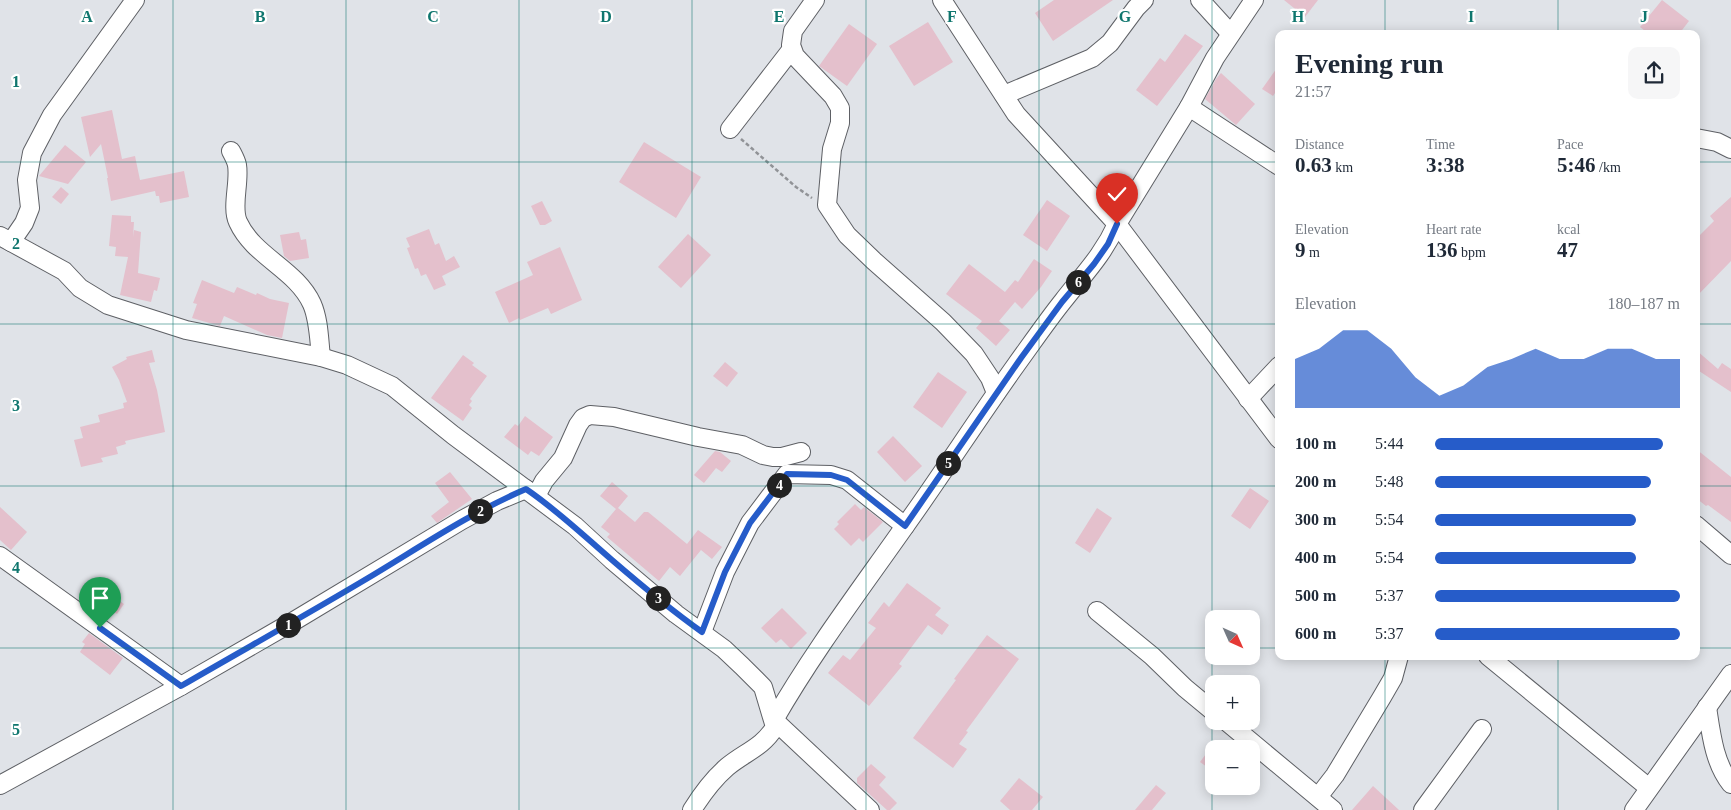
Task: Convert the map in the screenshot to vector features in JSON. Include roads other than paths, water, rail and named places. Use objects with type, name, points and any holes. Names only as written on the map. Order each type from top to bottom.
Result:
[{"type":"street","points":[[135,0],[52,115],[32,154],[27,180],[30,208],[24,223],[6,239],[64,271],[80,288],[108,305],[186,330],[322,357],[347,365],[392,386],[474,451],[575,526],[676,614],[702,632],[742,666],[763,688],[775,727],[760,746],[727,767],[706,787],[692,810]]},
{"type":"street","points":[[730,129],[791,50],[793,31],[815,0]]},
{"type":"street","points":[[942,0],[1016,114],[1117,224],[1275,435]]},
{"type":"street","points":[[1004,94],[1092,58],[1110,44],[1144,0]]},
{"type":"street","points":[[1200,0],[1230,33]]},
{"type":"street","points":[[774,720],[798,679],[847,606],[905,526],[996,393],[1062,302],[1108,244],[1117,224],[1189,107],[1230,33],[1254,0]]},
{"type":"street","points":[[791,50],[833,96],[840,108],[840,123],[832,148],[827,205],[847,234],[874,261],[943,322],[974,354],[990,378],[996,393]]},
{"type":"street","points":[[1189,107],[1275,163]]},
{"type":"street","points":[[1700,139],[1717,142],[1731,149]]},
{"type":"street","points":[[231,151],[237,164],[237,220],[243,232],[252,242],[296,280],[306,294],[315,314],[322,357]]},
{"type":"street","points":[[1248,399],[1275,370]]},
{"type":"street","points":[[0,785],[181,686],[311,611],[462,520],[497,501],[531,492],[563,458],[578,425],[583,418],[590,415],[614,417],[742,444],[762,455],[773,457],[782,458],[801,452]]},
{"type":"street","points":[[702,632],[725,572],[750,523],[787,474],[831,475],[847,480],[905,526]]},
{"type":"street","points":[[1700,528],[1731,555]]},
{"type":"street","points":[[0,556],[181,686]]},
{"type":"street","points":[[1097,611],[1152,656],[1184,688],[1205,705]]},
{"type":"street","points":[[1318,797],[1335,775],[1382,697],[1392,678],[1398,660]]},
{"type":"street","points":[[1493,660],[1649,788]]},
{"type":"street","points":[[1634,810],[1731,674]]},
{"type":"street","points":[[1707,708],[1711,737],[1722,770],[1731,784]]},
{"type":"street","points":[[774,720],[870,810]]},
{"type":"street","points":[[1423,810],[1482,729]]},
{"type":"street","points":[[1237,730],[1334,810]]}]
